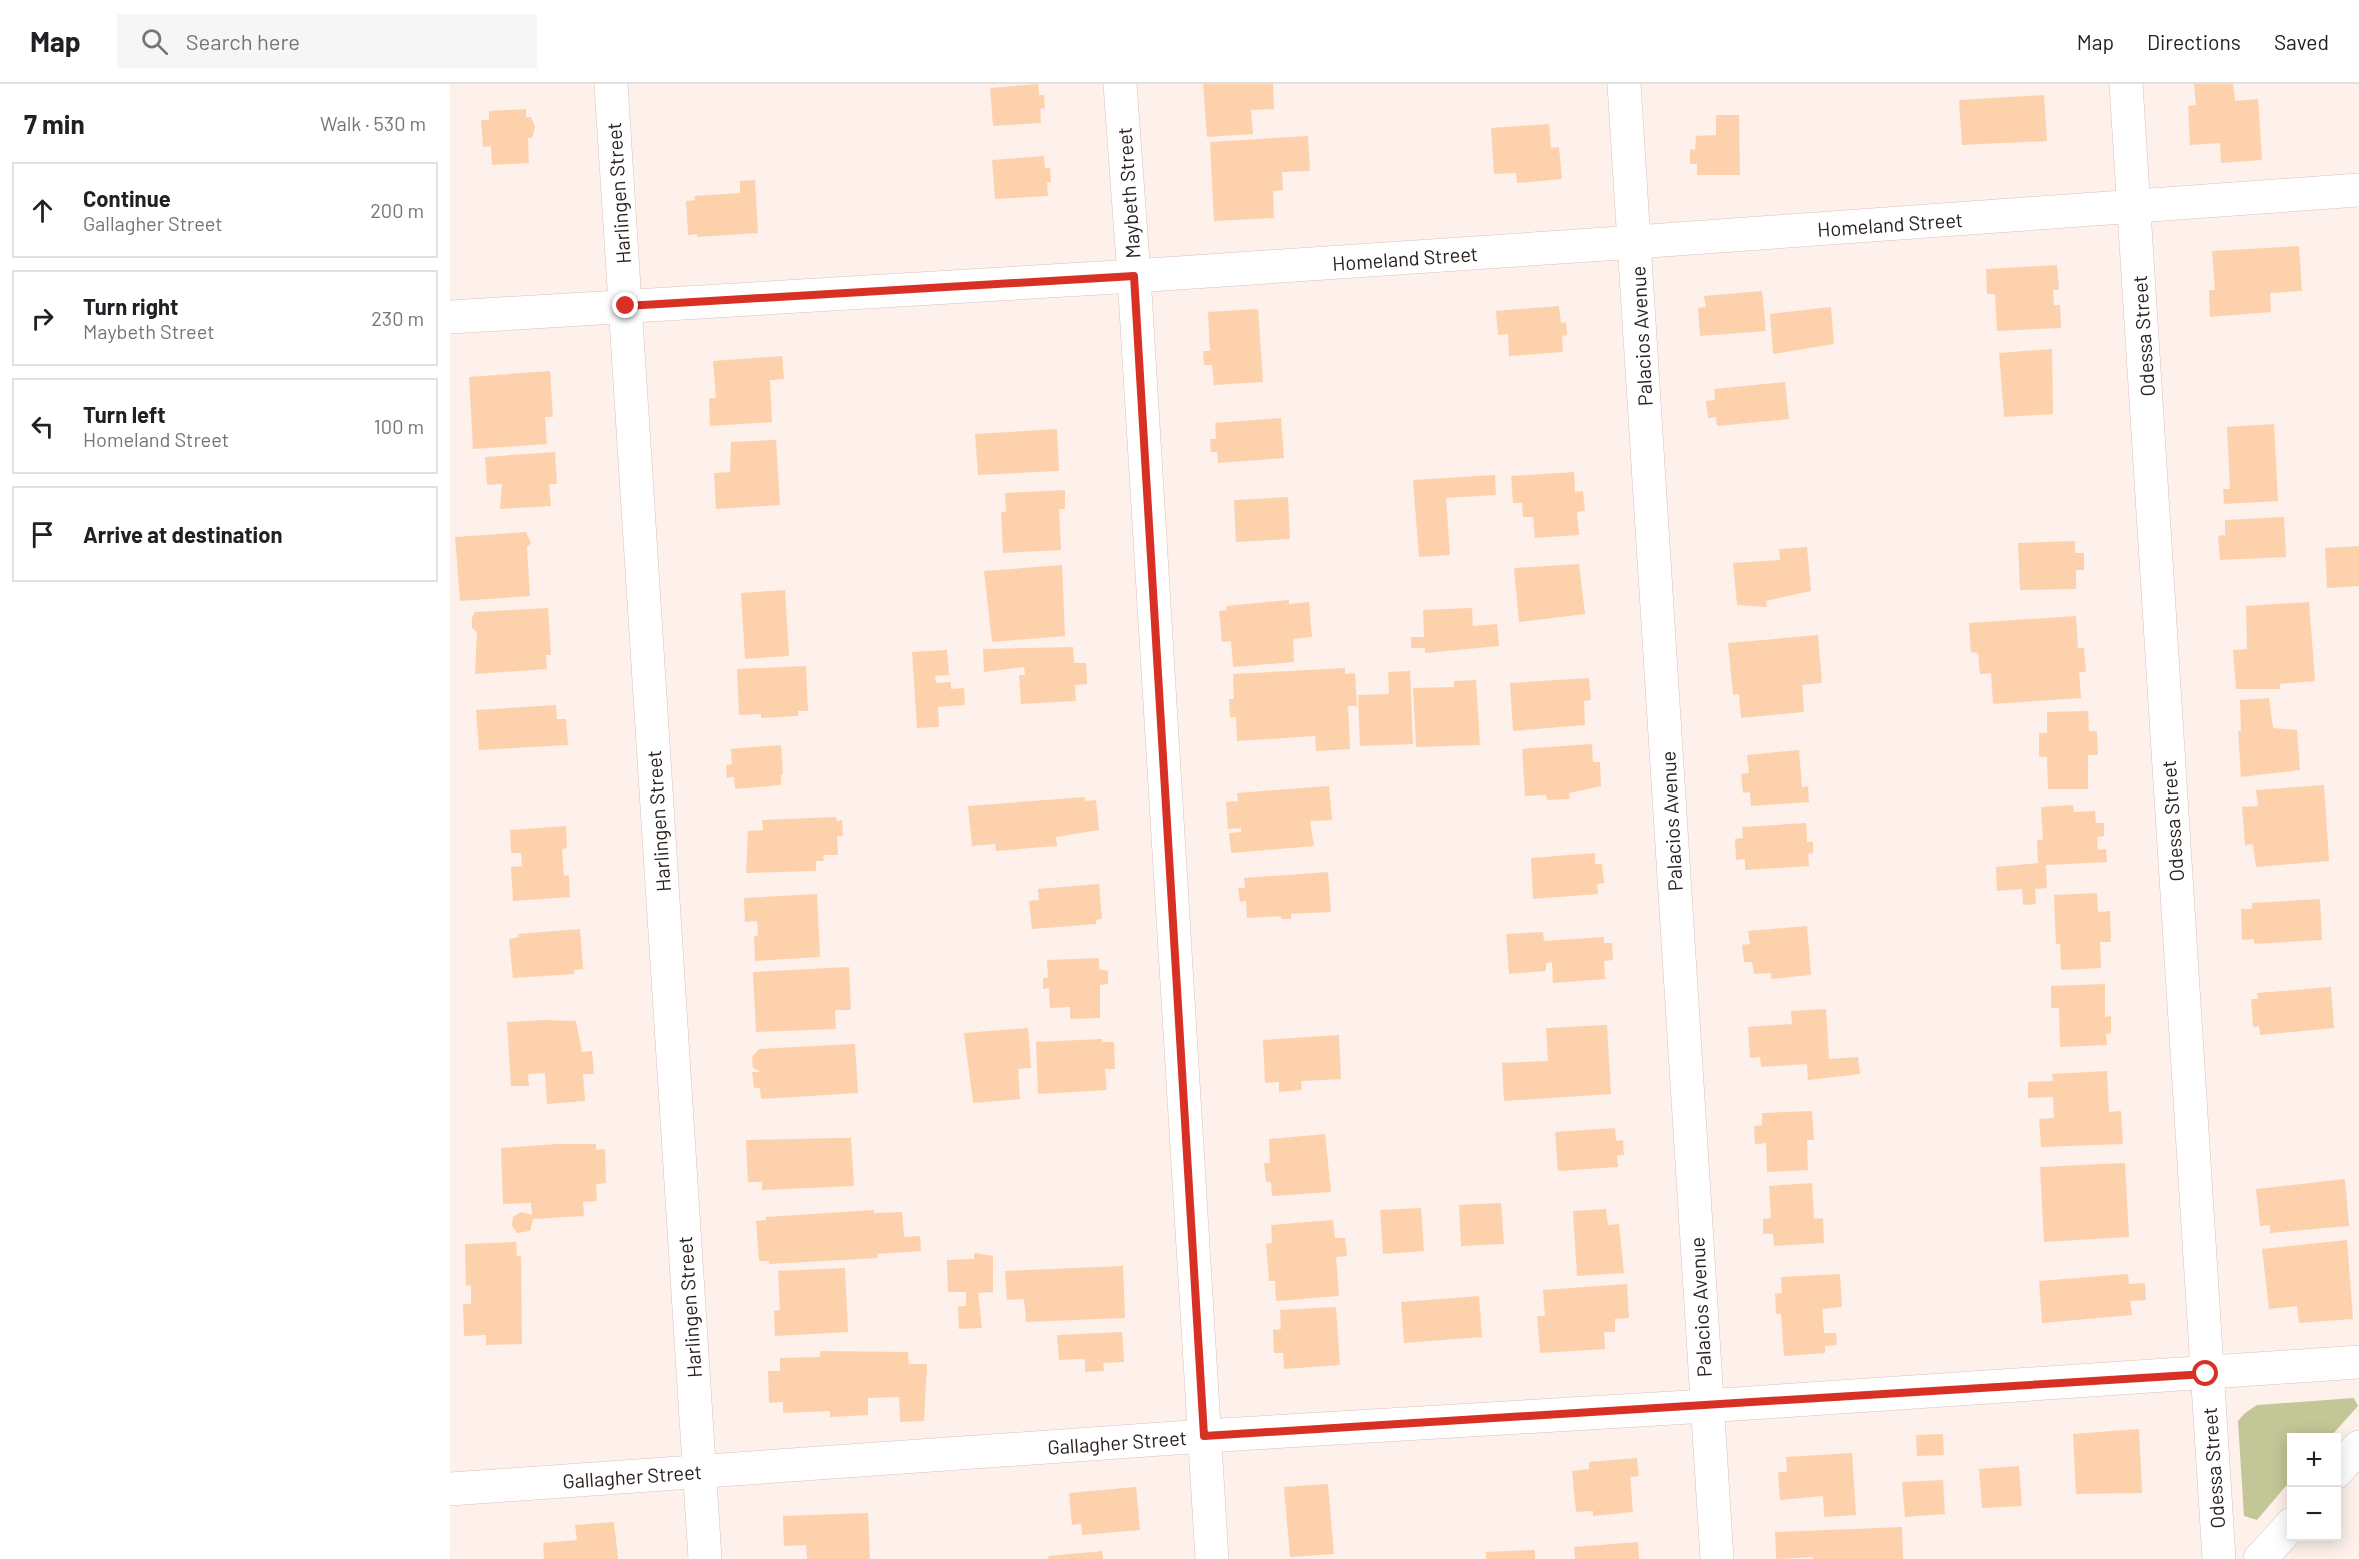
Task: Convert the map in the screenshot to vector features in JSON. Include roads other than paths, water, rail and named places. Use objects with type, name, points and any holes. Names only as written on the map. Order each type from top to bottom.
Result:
[{"type":"street","name":"Harlingen Street","points":[[610,84],[705,1559]]},
{"type":"street","name":"Maybeth Street","points":[[1120,84],[1134,276],[1212,1559]]},
{"type":"street","name":"Palacios Avenue","points":[[1624,84],[1636,242],[1717,1559]]},
{"type":"street","name":"Odessa Street","points":[[2126,84],[2219,1559]]},
{"type":"street","name":"Homeland Street","points":[[450,317],[1134,276],[2359,190]]},
{"type":"street","name":"Gallagher Street","points":[[450,1488],[1204,1436],[2206,1374],[2359,1362]]},
{"type":"street","points":[[2341,1467],[2359,1447]]},
{"type":"street","points":[[2260,1559],[2287,1529]]}]
